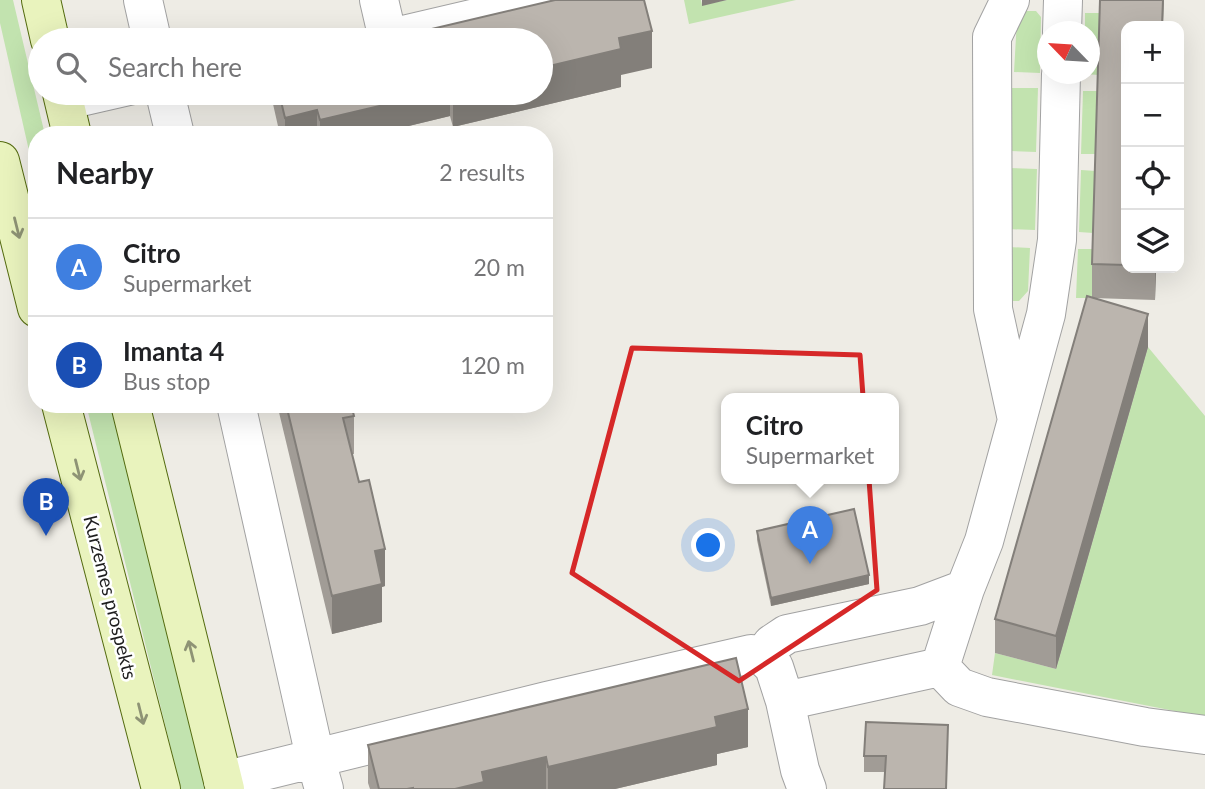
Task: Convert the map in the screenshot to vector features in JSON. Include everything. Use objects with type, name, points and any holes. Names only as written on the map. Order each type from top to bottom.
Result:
[{"type":"main road","points":[[41,0],[47,28]]},
{"type":"main road","points":[[0,162],[28,272]]},
{"type":"main road","name":"Kurzemes prospekts","points":[[63,413],[161,789]]},
{"type":"main road","points":[[132,413],[224,785]]},
{"type":"street","points":[[143,0],[149,28]]},
{"type":"street","points":[[379,0],[383,28]]},
{"type":"street","points":[[435,28],[552,0]]},
{"type":"street","points":[[1010,0],[992,37],[993,309],[1018,424]]},
{"type":"street","points":[[1062,21],[1063,0]]},
{"type":"street","points":[[940,667],[965,589],[984,541],[1046,314],[1057,240],[1061,84]]},
{"type":"street","points":[[168,105],[173,126]]},
{"type":"street","points":[[238,413],[319,773]]},
{"type":"street","points":[[763,656],[772,644],[788,634],[920,606],[965,589]]},
{"type":"street","points":[[224,785],[319,773],[728,657],[751,654],[763,656],[774,667],[807,789]]},
{"type":"street","points":[[785,701],[940,667]]},
{"type":"street","points":[[940,667],[959,687],[986,697],[1145,727],[1205,735]]},
{"type":"lane","points":[[67,112],[92,105]]},
{"type":"highlighted area","points":[[632,348],[860,355],[877,590],[739,681],[572,573]]},
{"type":"green space","points":[[0,0],[13,0],[28,63],[28,105],[38,105],[43,126],[28,126],[28,146],[0,23]]},
{"type":"green space","points":[[684,0],[701,0],[702,5],[727,0],[796,0],[689,24]]},
{"type":"green space","points":[[1022,11],[1036,11],[1041,17],[1041,21],[1037,21],[1037,73],[1014,72],[1017,19]]},
{"type":"green space","points":[[1085,13],[1100,13],[1100,21],[1085,21]]},
{"type":"green space","points":[[1011,88],[1038,88],[1036,152],[1009,151]]},
{"type":"green space","points":[[1083,91],[1098,91],[1096,154],[1081,154]]},
{"type":"green space","points":[[1009,168],[1037,169],[1035,230],[1007,229]]},
{"type":"green space","points":[[1081,170],[1096,171],[1093,233],[1079,232]]},
{"type":"green space","points":[[1008,247],[1030,248],[1028,291],[1019,301],[1011,301]]},
{"type":"green space","points":[[1078,249],[1093,249],[1092,298],[1076,298]]},
{"type":"green space","points":[[1148,347],[1205,416],[1205,717],[992,675],[995,653],[1056,669]]},
{"type":"green space","points":[[88,413],[114,413],[211,789],[181,789]]},
{"type":"building","points":[[555,0],[644,0],[652,31],[619,38],[621,49],[553,65],[553,28],[436,28]]},
{"type":"building","points":[[1100,0],[1163,0],[1162,21],[1121,21],[1121,265],[1092,264],[1097,84],[1100,84]]},
{"type":"building","points":[[282,105],[384,105],[320,120],[317,110],[285,118]]},
{"type":"building","points":[[1087,296],[1148,314],[1056,636],[995,619]]},
{"type":"building","points":[[288,413],[353,413],[354,416],[343,418],[359,482],[369,480],[385,549],[375,551],[382,584],[332,596]]},
{"type":"building","points":[[854,509],[869,575],[771,598],[757,531]]},
{"type":"building","points":[[736,658],[748,709],[715,717],[717,727],[548,767],[546,757],[482,772],[484,782],[455,789],[379,789],[368,745]]},
{"type":"building","points":[[866,722],[948,725],[946,789],[884,789],[886,756],[864,756]]},
{"type":"place","name":"Imanta 4","points":[[46,536]]},
{"type":"place","name":"Citro","points":[[810,564]]}]
